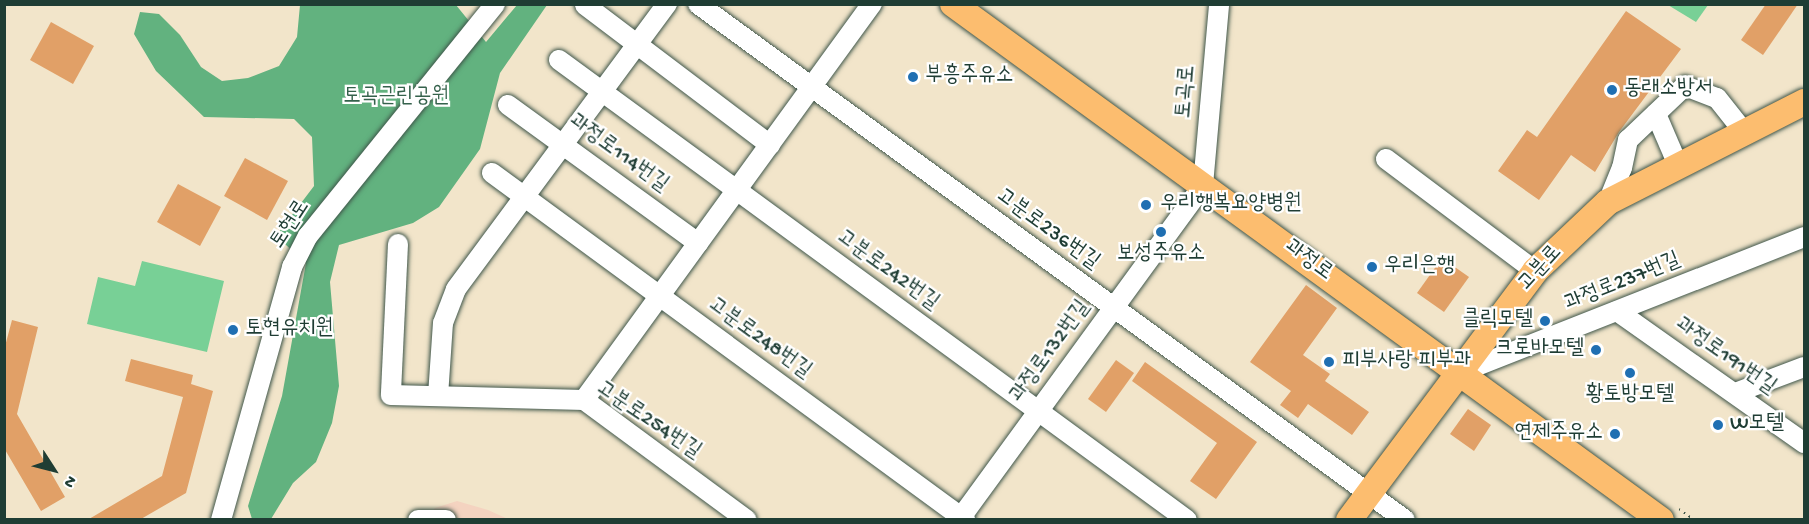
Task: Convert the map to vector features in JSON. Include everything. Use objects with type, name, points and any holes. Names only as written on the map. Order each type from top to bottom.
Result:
[{"type":"main road","name":"과정로","points":[[953,4],[1660,519]]},
{"type":"main road","name":"고분로","points":[[1349,519],[1535,271],[1608,202],[1804,102]]},
{"type":"street","points":[[438,396],[443,323],[456,289],[667,4]]},
{"type":"street","name":"고분로236번길","points":[[698,4],[1405,519]]},
{"type":"street","points":[[584,400],[872,4]]},
{"type":"street","name":"토곡로","points":[[1203,185],[1219,4]]},
{"type":"street","points":[[585,5],[770,145]]},
{"type":"street","name":"토현로","points":[[221,519],[292,267],[308,236],[486,9]]},
{"type":"street","name":"고분로242번길","points":[[559,60],[1187,519]]},
{"type":"street","points":[[1608,202],[1622,168],[1628,140],[1685,86],[1717,98],[1744,132]]},
{"type":"street","name":"과정로114번길","points":[[508,105],[565,144],[698,243]]},
{"type":"street","points":[[1656,114],[1678,165]]},
{"type":"street","points":[[1386,159],[1535,271]]},
{"type":"street","name":"고분로248번길","points":[[492,173],[962,518]]},
{"type":"street","name":"과정로132번길","points":[[962,518],[1203,185]]},
{"type":"street","name":"과정로237번길","points":[[1459,373],[1804,237]]},
{"type":"street","name":"고분로254번길","points":[[398,244],[391,395],[584,400],[747,519]]},
{"type":"street","name":"과정로191번길","points":[[1617,311],[1804,443]]},
{"type":"street","points":[[1735,393],[1804,367]]},
{"type":"street","points":[[418,519],[446,519]]},
{"type":"shaded area","points":[[457,501],[488,510],[508,519],[425,520],[435,508]]},
{"type":"green space","points":[[1708,4],[1696,22],[1668,5]]},
{"type":"green space","name":"토곡근린공원","points":[[300,5],[456,5],[486,42],[517,5],[547,5],[500,73],[480,149],[439,207],[413,223],[339,245],[330,282],[339,386],[332,423],[316,462],[293,483],[271,519],[252,519],[248,506],[282,396],[306,263],[276,236],[314,186],[312,137],[294,119],[204,117],[156,71],[134,34],[140,12],[159,14],[180,35],[201,67],[222,81],[248,78],[279,66],[297,37]]},
{"type":"green space","points":[[142,261],[224,281],[207,352],[87,324],[98,277],[135,286]]},
{"type":"building","points":[[1766,4],[1798,4],[1763,55],[1741,40]]},
{"type":"building","name":"동래소방서","points":[[1626,11],[1681,49],[1619,132],[1595,172],[1571,155],[1539,200],[1498,171],[1527,130],[1537,137]]},
{"type":"building","points":[[51,22],[94,46],[73,84],[30,60]]},
{"type":"building","points":[[245,158],[288,181],[267,220],[224,196]]},
{"type":"building","points":[[178,184],[221,207],[200,246],[157,222]]},
{"type":"building","points":[[1442,258],[1469,277],[1444,312],[1417,293]]},
{"type":"building","points":[[1306,285],[1337,308],[1303,355],[1330,374],[1325,381],[1369,412],[1352,435],[1308,404],[1298,418],[1280,405],[1291,391],[1250,362]]},
{"type":"building","points":[[12,320],[38,327],[17,414],[65,497],[41,511],[4,448],[4,350]]},
{"type":"building","points":[[131,359],[193,375],[191,384],[213,391],[186,493],[141,519],[89,519],[162,476],[183,397],[125,381]]},
{"type":"building","points":[[1116,360],[1134,373],[1106,412],[1088,399]]},
{"type":"building","points":[[1145,362],[1257,442],[1216,499],[1190,481],[1217,443],[1132,381]]},
{"type":"building","points":[[1468,409],[1491,425],[1474,451],[1450,434]]},
{"type":"place","name":"부흥주유소","points":[[913,77]]},
{"type":"place","name":"동래소방서","points":[[1612,90]]},
{"type":"place","name":"우리행복요양병원","points":[[1146,205]]},
{"type":"place","name":"보성주유소","points":[[1161,232]]},
{"type":"place","name":"우리은행","points":[[1372,267]]},
{"type":"place","name":"클릭모텔","points":[[1545,321]]},
{"type":"place","name":"토현유치원","points":[[233,330]]},
{"type":"place","name":"크로바모텔","points":[[1596,350]]},
{"type":"place","name":"피부사랑 피부과","points":[[1329,362]]},
{"type":"place","name":"황토방모텔","points":[[1630,373]]},
{"type":"place","name":"W모텔","points":[[1718,425]]},
{"type":"place","name":"연제주유소","points":[[1615,434]]}]
